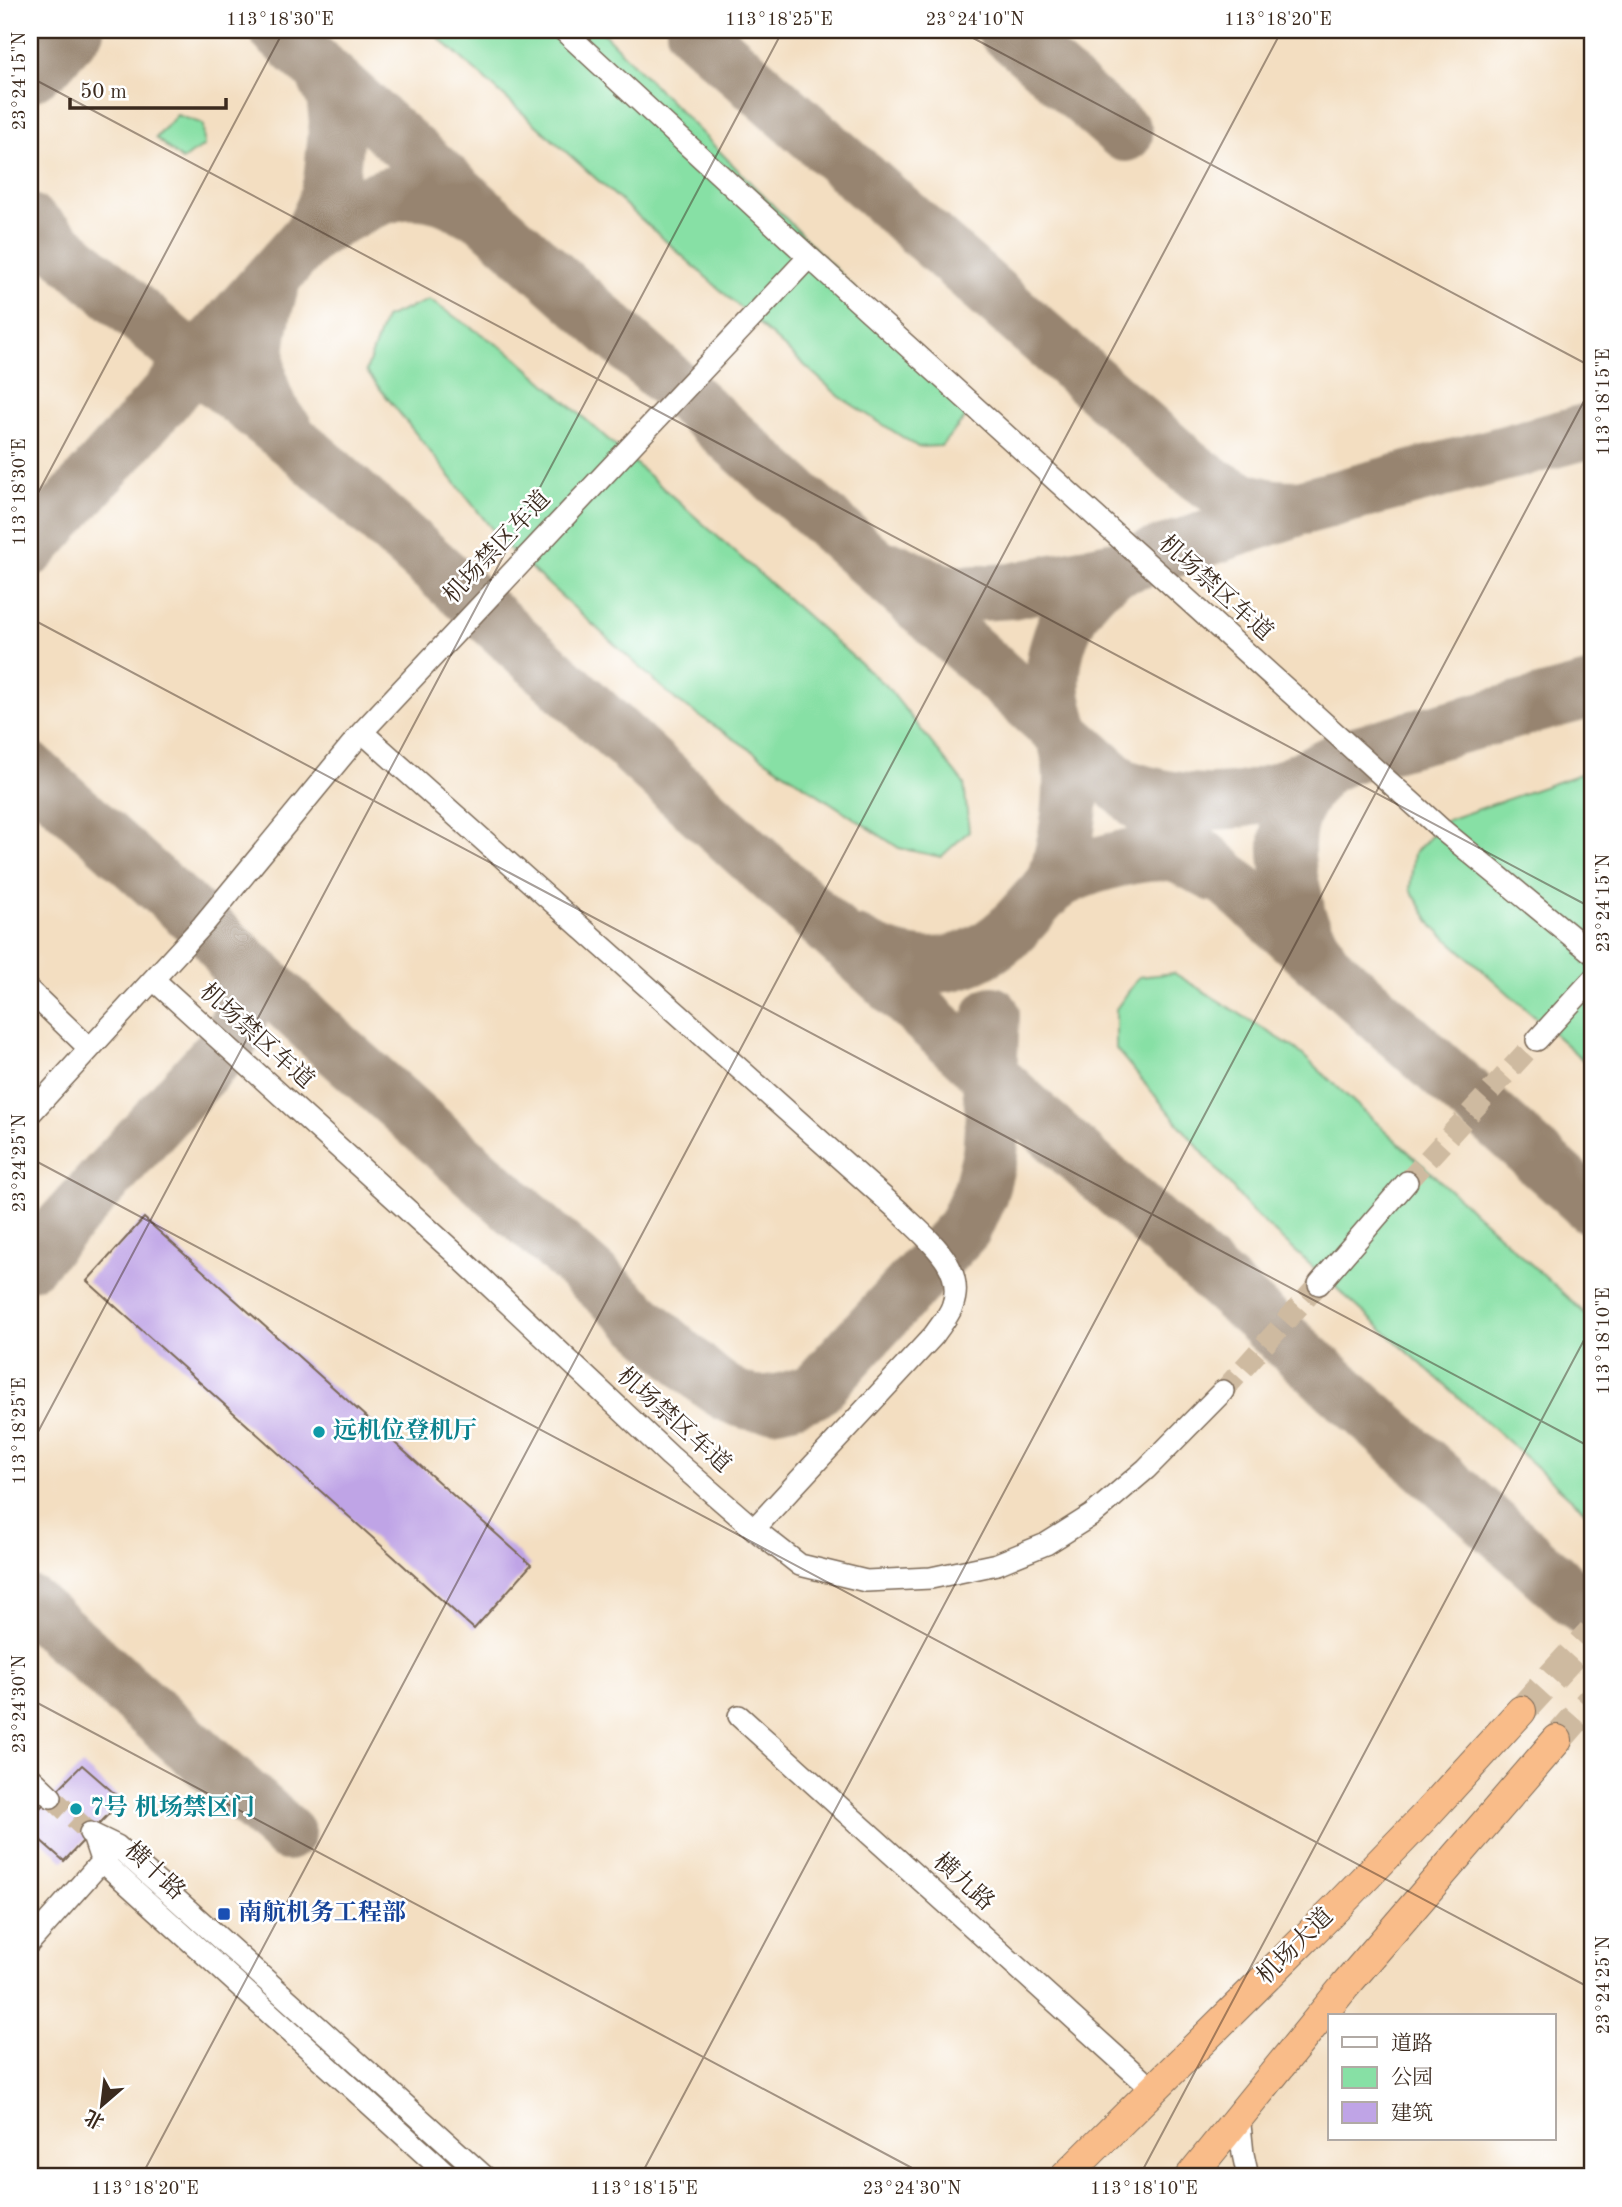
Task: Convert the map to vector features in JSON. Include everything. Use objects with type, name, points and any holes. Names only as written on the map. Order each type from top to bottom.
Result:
[{"type":"highway","name":"机场大道","points":[[1065,2177],[1346,1898],[1521,1711]]},
{"type":"highway","points":[[1191,2177],[1345,1986],[1557,1740]]},
{"type":"street","name":"机场禁区车道","points":[[563,30],[808,257],[1440,828],[1592,953]]},
{"type":"street","name":"机场禁区车道","points":[[30,1114],[203,925],[362,732],[808,257]]},
{"type":"street","points":[[362,732],[899,1211],[945,1256],[955,1283],[953,1306],[934,1335],[754,1529]]},
{"type":"street","name":"机场禁区车道","points":[[154,980],[457,1255],[670,1456],[800,1565],[866,1581],[932,1578],[997,1563],[1046,1544],[1092,1515],[1146,1469],[1223,1391]]},
{"type":"street","points":[[1537,1040],[1592,980]]},
{"type":"street","points":[[30,991],[89,1048]]},
{"type":"street","points":[[1319,1284],[1407,1182]]},
{"type":"street","name":"横九路","points":[[739,1716],[1152,2089]]},
{"type":"street","points":[[30,1777],[51,1797]]},
{"type":"street","name":"横十路","points":[[92,1834],[450,2177]]},
{"type":"street","points":[[30,1942],[109,1853]]},
{"type":"street","name":"横十路","points":[[109,1853],[485,2177]]},
{"type":"street","points":[[1239,2115],[1248,2177]]},
{"type":"green space","points":[[430,30],[600,30],[949,384],[966,417],[941,446],[918,447],[840,397]]},
{"type":"green space","points":[[177,115],[203,124],[204,146],[182,160],[156,138]]},
{"type":"green space","points":[[429,300],[512,354],[888,688],[964,784],[969,831],[941,857],[899,848],[677,701],[504,544],[366,371],[385,318]]},
{"type":"green space","points":[[1592,770],[1592,1068],[1433,926],[1410,889],[1414,853],[1447,820]]},
{"type":"green space","points":[[1174,973],[1296,1049],[1592,1320],[1592,1517],[1255,1215],[1116,1049],[1116,1009],[1139,977]]},
{"type":"building","name":"远机位登机厅","points":[[144,1218],[531,1565],[474,1629],[87,1281]]},
{"type":"building","name":"7号 机场禁区门","points":[[82,1765],[122,1800],[64,1861],[30,1831],[30,1818]]},
{"type":"taxiway","points":[[30,74],[45,64],[76,30]]},
{"type":"taxiway","points":[[277,30],[1592,1207]]},
{"type":"taxiway","points":[[694,30],[1184,463],[1211,483],[1239,498],[1269,506],[1303,507],[1592,430]]},
{"type":"taxiway","points":[[1005,30],[1125,134]]},
{"type":"taxiway","points":[[30,549],[312,233],[324,207],[331,182],[337,122],[334,96],[321,69]]},
{"type":"taxiway","points":[[312,233],[370,202],[408,192],[427,192],[448,198],[471,210]]},
{"type":"taxiway","points":[[30,222],[193,361],[305,451],[1046,1127],[1592,1614]]},
{"type":"taxiway","points":[[274,277],[262,318],[259,377],[264,396],[286,431]]},
{"type":"taxiway","points":[[893,570],[939,590],[961,594],[1011,591],[1115,569],[1293,510]]},
{"type":"taxiway","points":[[1054,885],[1068,825],[1071,795],[1069,755],[1053,692],[1054,664],[1061,636],[1073,611],[1093,586],[1115,569]]},
{"type":"taxiway","points":[[1125,787],[1185,801],[1248,798],[1287,786],[1355,754],[1592,690]]},
{"type":"taxiway","points":[[30,770],[700,1373],[714,1385],[740,1400],[767,1403],[814,1391],[964,1228],[980,1193],[990,1154],[993,1114],[989,1075],[992,1014]]},
{"type":"taxiway","points":[[1318,954],[1298,915],[1287,859],[1287,843],[1293,813],[1300,798],[1322,770]]},
{"type":"taxiway","points":[[856,944],[876,954],[915,964],[954,962],[991,946],[1015,927],[1053,885],[1094,866],[1131,856],[1163,853],[1190,861],[1214,874]]},
{"type":"taxiway","points":[[30,1262],[230,1041],[241,1014],[243,991],[237,969],[222,944]]},
{"type":"taxiway","points":[[30,1604],[287,1833]]},
{"type":"tunnel","points":[[1407,1182],[1537,1040]]},
{"type":"tunnel","points":[[1223,1391],[1319,1284]]},
{"type":"tunnel","points":[[1521,1711],[1592,1633]]},
{"type":"tunnel","points":[[1557,1740],[1592,1700]]},
{"type":"tunnel","points":[[51,1797],[90,1833]]},
{"type":"place","name":"远机位登机厅","points":[[319,1432]]},
{"type":"place","name":"7号 机场禁区门","points":[[76,1809]]},
{"type":"place","name":"南航机务工程部","points":[[224,1914]]}]
